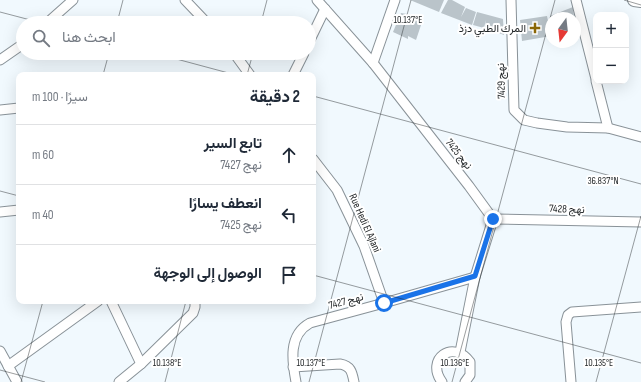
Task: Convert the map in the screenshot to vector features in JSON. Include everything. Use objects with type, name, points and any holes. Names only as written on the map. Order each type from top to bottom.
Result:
[{"type":"street","points":[[55,16],[73,0]]},
{"type":"street","points":[[186,0],[200,16]]},
{"type":"street","name":"نهج 7425","points":[[317,0],[373,63],[493,219]]},
{"type":"street","points":[[373,63],[395,0]]},
{"type":"street","name":"نهج 7429","points":[[511,0],[514,110],[524,120],[536,123],[567,127],[608,128],[641,137]]},
{"type":"street","points":[[576,0],[593,68]]},
{"type":"street","points":[[634,0],[641,1]]},
{"type":"street","points":[[316,28],[325,9]]},
{"type":"street","points":[[0,60],[16,49]]},
{"type":"street","points":[[239,60],[248,72]]},
{"type":"street","points":[[294,72],[300,60]]},
{"type":"street","points":[[597,84],[608,128]]},
{"type":"street","points":[[0,110],[16,108]]},
{"type":"street","name":"Rue Hedi El Ajlani","points":[[316,163],[337,190],[364,246],[384,303]]},
{"type":"street","points":[[0,212],[16,210]]},
{"type":"street","points":[[460,352],[475,276],[493,219]]},
{"type":"street","name":"نهج 7428","points":[[493,219],[641,222]]},
{"type":"street","name":"نهج 7427","points":[[296,382],[293,367],[293,344],[297,333],[303,327],[310,323],[475,276]]},
{"type":"street","points":[[8,366],[94,304]]},
{"type":"street","points":[[112,304],[141,364]]},
{"type":"street","points":[[119,382],[141,364],[193,313],[196,308],[195,304]]},
{"type":"street","points":[[571,382],[566,322],[568,315],[572,312],[641,307]]},
{"type":"street","points":[[0,351],[17,382]]},
{"type":"street","points":[[442,382],[437,376],[436,370],[440,357],[453,351],[460,352],[470,362],[470,375],[465,382]]},
{"type":"street","points":[[293,367],[340,364],[348,366],[352,372],[354,382]]},
{"type":"building","points":[[410,0],[444,0],[439,12]]},
{"type":"building","points":[[448,0],[452,0],[465,7],[461,17],[466,8],[476,12],[472,25],[441,13]]},
{"type":"building","points":[[573,7],[573,12],[560,12]]},
{"type":"building","points":[[477,12],[503,19],[504,35],[485,28],[486,20],[484,28],[473,25]]},
{"type":"building","points":[[401,13],[413,15],[413,18],[422,22],[416,40],[408,36],[408,39],[393,32]]},
{"type":"building","name":"المرك الطبي دزذ","points":[[545,16],[545,37],[522,41],[520,20]]},
{"type":"place","name":"المرك الطبي دزذ","points":[[535,28]]},
{"type":"route","points":[[384,303],[475,276],[493,219]]}]
